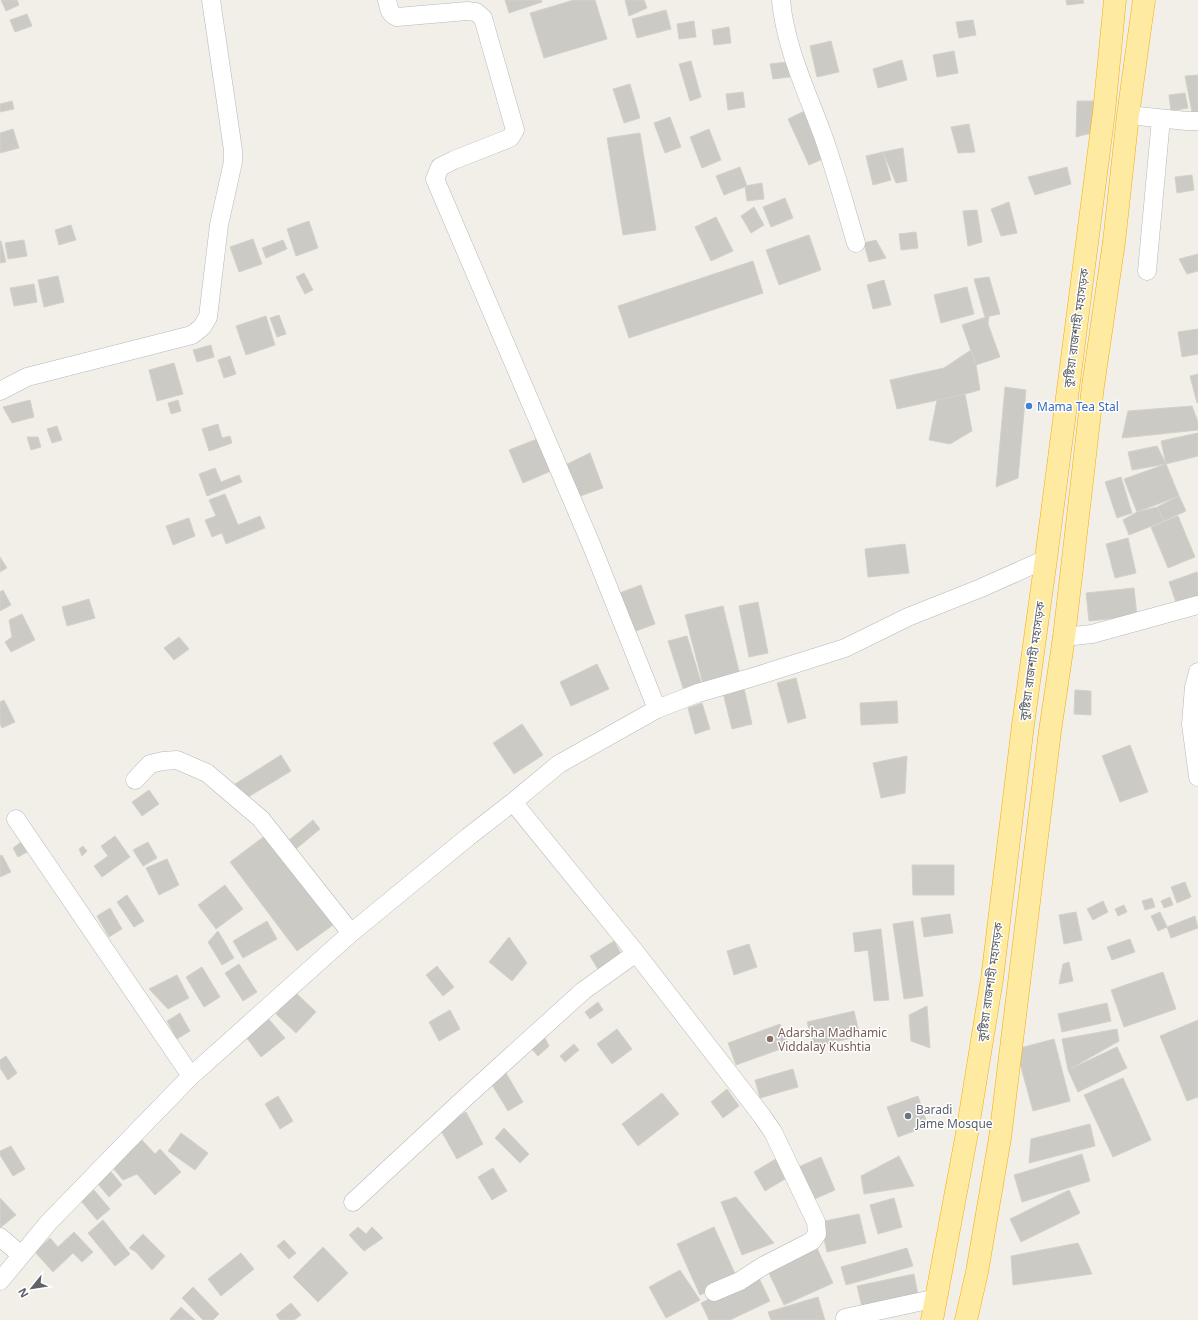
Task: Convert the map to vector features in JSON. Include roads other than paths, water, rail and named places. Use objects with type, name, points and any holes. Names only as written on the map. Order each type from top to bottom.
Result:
[{"type":"highway","name":"কুষ্টিয়া রাজশাহী মহাসড়ক","points":[[932,1320],[967,1133],[992,979],[1023,725],[1104,112],[1115,0]]},
{"type":"highway","name":"কুষ্টিয়া রাজশাহী মহাসড়ক","points":[[966,1320],[977,1272],[1000,1138],[1050,732],[1064,637],[1093,386],[1114,242],[1142,0]]},
{"type":"highway","points":[[1069,381],[1093,386]]},
{"type":"highway","points":[[1023,725],[1050,732]]},
{"type":"highway","points":[[944,1260],[977,1272]]},
{"type":"street","points":[[0,391],[27,377],[192,335],[202,327],[208,318],[219,225],[233,162],[233,150],[211,0]]},
{"type":"street","points":[[387,0],[390,12],[393,16],[398,17],[467,11],[476,12],[483,18],[515,130],[510,138],[440,167],[435,179],[591,544],[657,709]]},
{"type":"street","points":[[781,0],[782,13],[793,55],[833,164],[856,243]]},
{"type":"street","points":[[1128,115],[1198,121]]},
{"type":"street","points":[[1146,271],[1161,119]]},
{"type":"street","points":[[0,1281],[48,1222],[192,1076],[351,934],[559,764],[657,709],[698,693],[845,648],[908,617],[981,588],[1046,559]]},
{"type":"street","points":[[1064,637],[1092,634],[1198,605]]},
{"type":"street","points":[[1198,672],[1194,687],[1191,724],[1198,777]]},
{"type":"street","points":[[135,780],[150,764],[163,761],[177,760],[207,773],[261,819],[351,934]]},
{"type":"street","points":[[513,802],[636,953],[762,1116],[773,1132],[816,1222],[817,1234],[812,1241],[763,1266],[740,1281],[714,1292]]},
{"type":"street","points":[[16,819],[192,1076]]},
{"type":"street","points":[[353,1202],[583,991],[636,953]]},
{"type":"street","points":[[0,1237],[21,1255]]},
{"type":"street","points":[[844,1318],[937,1298]]},
{"type":"place","name":"Mama Tea Stal","points":[[1029,406]]},
{"type":"place","name":"Adarsha Madhamic Viddalay Kushtia","points":[[770,1039]]},
{"type":"place","name":"Baradi Jame Mosque","points":[[908,1116]]}]
